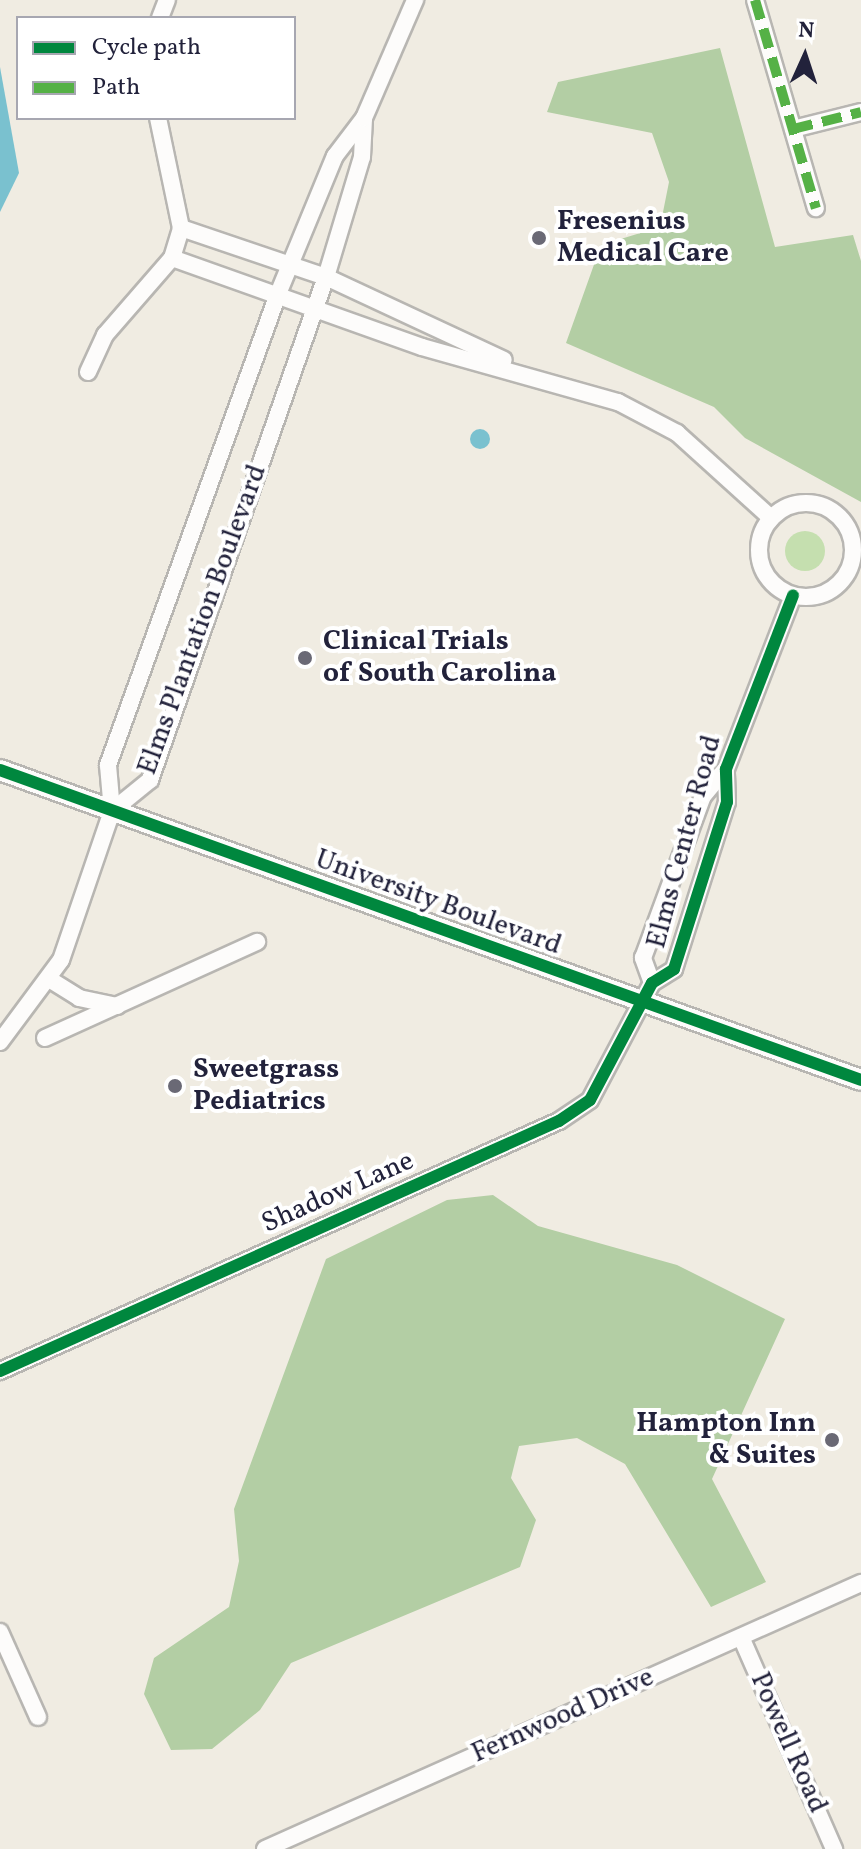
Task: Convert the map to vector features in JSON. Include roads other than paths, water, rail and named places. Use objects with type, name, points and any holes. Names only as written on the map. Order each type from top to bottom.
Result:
[{"type":"main road","name":"University Boulevard","points":[[0,770],[112,811],[648,992],[861,1080]]},
{"type":"street","name":"Elms Plantation Boulevard","points":[[112,811],[108,765],[278,294],[335,156],[364,118],[415,0]]},
{"type":"street","points":[[755,0],[816,208]]},
{"type":"street","points":[[793,129],[861,112]]},
{"type":"street","name":"Elms Plantation Boulevard","points":[[112,811],[150,780],[326,277],[362,157],[364,118]]},
{"type":"street","points":[[88,372],[105,335],[172,258],[181,228],[158,120]]},
{"type":"street","points":[[181,228],[289,268],[326,277],[523,370]]},
{"type":"street","points":[[172,258],[422,347],[523,370],[618,402],[677,433],[771,518]]},
{"type":"street","points":[[791,505],[820,505],[843,521],[857,547],[836,587],[793,595],[761,565],[761,535],[771,518],[791,505]]},
{"type":"street","name":"Elms Center Road","points":[[648,992],[643,958],[703,796],[726,769],[793,595]]},
{"type":"street","name":"Elms Center Road","points":[[648,992],[674,969],[727,802],[726,769]]},
{"type":"street","points":[[0,1042],[49,979],[112,811]]},
{"type":"street","points":[[45,1038],[257,942]]},
{"type":"street","points":[[49,979],[79,998],[119,1006]]},
{"type":"street","name":"Shadow Lane","points":[[0,1371],[568,1116],[600,1087],[648,992]]},
{"type":"street","name":"Fernwood Drive","points":[[265,1849],[861,1583]]},
{"type":"street","points":[[0,1632],[38,1717]]},
{"type":"street","name":"Powell Road","points":[[741,1637],[834,1849]]},
{"type":"water","points":[[0,67],[19,173],[0,212]]},
{"type":"water","points":[[480,429],[487,432],[490,439],[487,446],[480,449],[473,446],[470,439],[473,432]]},
{"type":"place","name":"Fresenius Medical Care","points":[[539,238]]},
{"type":"place","name":"Clinical Trials of South Carolina","points":[[305,658]]},
{"type":"place","name":"Sweetgrass Pediatrics","points":[[175,1086]]},
{"type":"place","name":"Hampton Inn & Suites","points":[[832,1440]]}]
